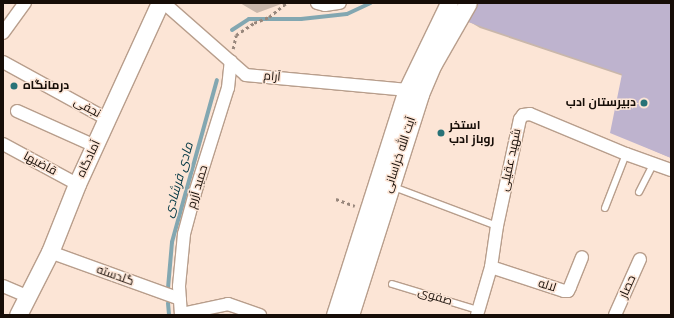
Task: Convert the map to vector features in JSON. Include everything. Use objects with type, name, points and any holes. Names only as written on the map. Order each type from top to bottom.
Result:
[{"type":"main road","name":"آمادگاه","points":[[18,315],[26,296],[50,252],[78,184],[160,3]]},
{"type":"main road","name":"آیت الله خراسانی","points":[[335,315],[367,210],[389,185],[406,90],[449,3]]},
{"type":"main road","name":"آیت الله خراسانی","points":[[350,315],[389,185],[420,94],[433,64],[468,3]]},
{"type":"street","points":[[3,33],[25,3]]},
{"type":"street","name":"آرام","points":[[164,3],[246,75],[406,90]]},
{"type":"street","points":[[317,3],[325,5],[340,3]]},
{"type":"street","name":"نجفی","points":[[3,62],[107,119]]},
{"type":"street","name":"حمید آزرم","points":[[181,314],[179,286],[184,234],[228,88],[231,62]]},
{"type":"street","points":[[17,111],[95,146]]},
{"type":"street","name":"شهید عقیلی","points":[[477,312],[491,267],[497,226],[520,119],[523,115],[530,114],[626,154],[671,170]]},
{"type":"street","name":"قاضیها","points":[[3,144],[78,184]]},
{"type":"street","name":"گلدسته","points":[[50,252],[180,299]]},
{"type":"street","name":"لاله","points":[[491,267],[568,291],[582,257]]},
{"type":"street","name":"حصار","points":[[615,315],[640,259]]},
{"type":"street","points":[[3,286],[26,296]]},
{"type":"street","points":[[181,314],[228,304],[260,315]]},
{"type":"lane","points":[[605,208],[626,154]]},
{"type":"lane","points":[[640,192],[654,163]]},
{"type":"lane","points":[[389,185],[497,226]]},
{"type":"lane","name":"صفوی","points":[[392,284],[477,312]]},
{"type":"path","points":[[231,62],[236,35],[255,22],[269,17],[286,3]]},
{"type":"path","points":[[336,199],[367,210]]},
{"type":"building","name":"دبیرستان ادب","points":[[478,3],[671,3],[671,158],[610,133],[622,74],[468,22]]},
{"type":"waterway","name":"مادی فرشادی","points":[[232,30],[249,19],[301,19],[347,14],[371,3]]},
{"type":"waterway","name":"مادی فرشادی","points":[[168,288],[172,242],[217,80]]},
{"type":"waterway","name":"مادی فرشادی","points":[[168,303],[169,315]]},
{"type":"place","name":"درمانگاه","points":[[14,86]]},
{"type":"place","name":"دبیرستان ادب","points":[[644,103]]},
{"type":"place","name":"استخر روباز ادب","points":[[441,133]]}]
